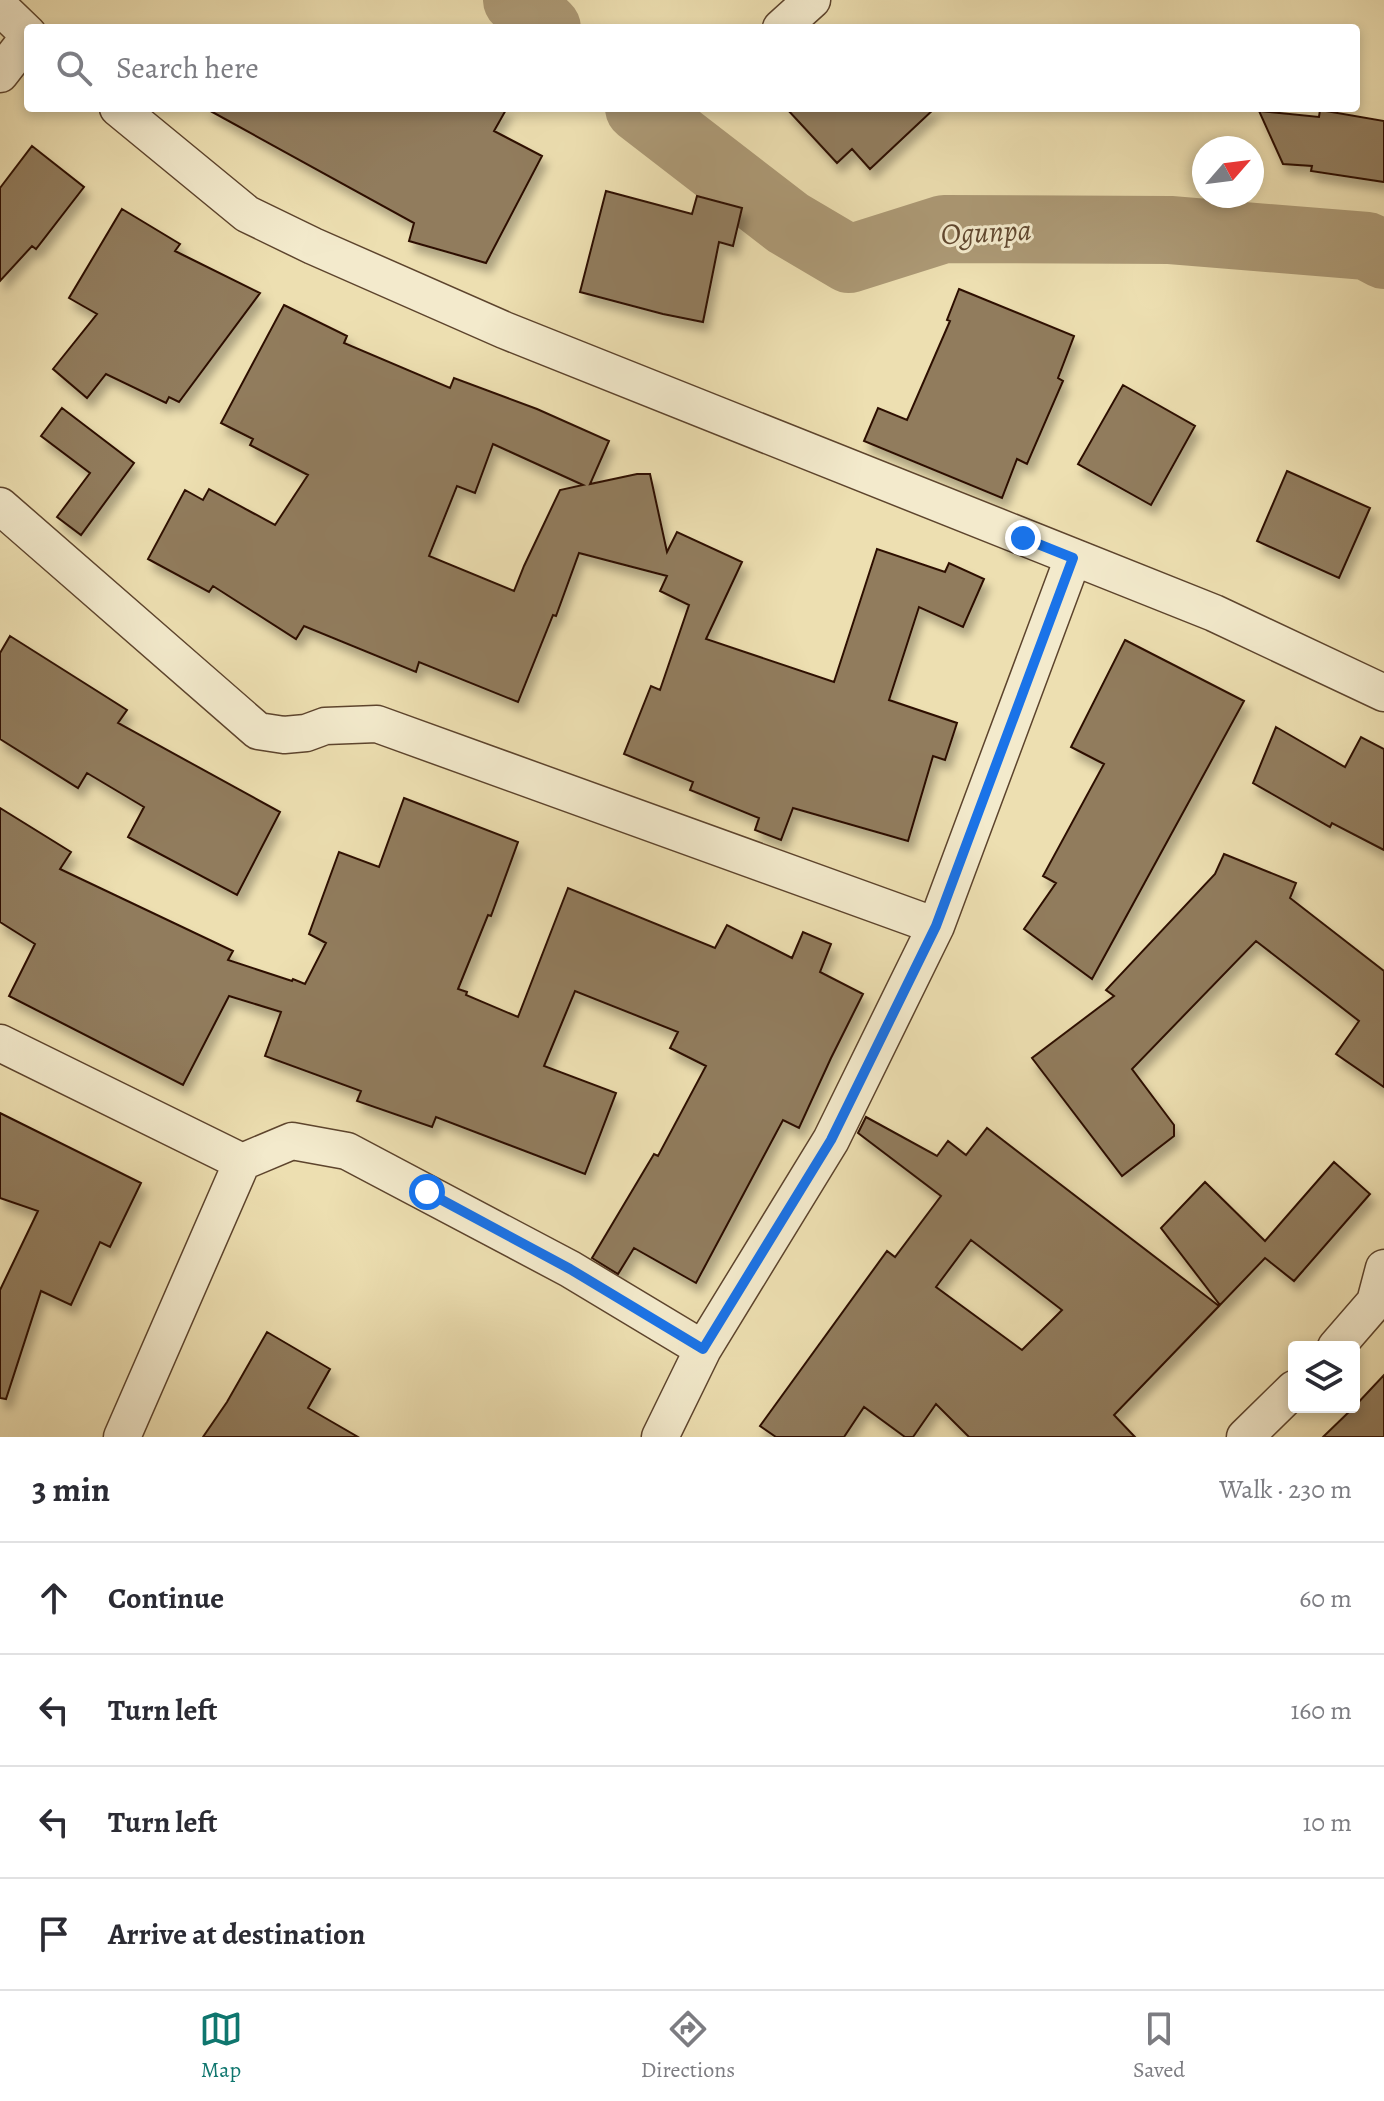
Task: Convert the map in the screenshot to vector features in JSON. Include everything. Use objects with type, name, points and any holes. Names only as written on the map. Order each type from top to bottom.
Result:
[{"type":"street","points":[[785,24],[812,0]]},
{"type":"street","points":[[0,7],[24,32]]},
{"type":"street","points":[[0,74],[24,41]]},
{"type":"street","points":[[123,112],[247,214],[287,233],[504,330],[1214,613],[1384,693]]},
{"type":"street","points":[[0,506],[258,731],[284,735],[306,733],[325,726],[377,724],[936,926]]},
{"type":"street","points":[[660,1437],[703,1349],[831,1140],[936,926],[1073,558]]},
{"type":"street","points":[[0,1043],[242,1162]]},
{"type":"street","points":[[122,1437],[242,1162],[292,1141],[347,1151],[570,1269],[703,1349]]},
{"type":"street","points":[[1341,1341],[1375,1302],[1384,1268]]},
{"type":"street","points":[[1245,1437],[1288,1395]]},
{"type":"building","points":[[212,112],[505,112],[494,131],[542,156],[486,263],[409,241],[414,223]]},
{"type":"building","points":[[790,112],[931,112],[870,169],[852,149],[837,163]]},
{"type":"building","points":[[1259,112],[1319,117],[1320,112],[1332,112],[1384,121],[1384,182],[1311,171],[1312,166],[1283,164]]},
{"type":"building","points":[[32,146],[84,187],[36,249],[32,246],[0,281],[0,188]]},
{"type":"building","points":[[606,191],[692,214],[697,196],[742,208],[733,246],[719,242],[703,322],[580,292]]},
{"type":"building","points":[[122,209],[180,244],[175,251],[260,293],[179,402],[169,397],[166,403],[106,374],[87,398],[53,369],[97,314],[69,298]]},
{"type":"building","points":[[959,289],[1074,336],[1058,378],[1063,381],[1027,464],[1017,459],[1002,498],[864,441],[878,408],[907,420],[950,321],[947,320]]},
{"type":"building","points":[[284,305],[347,336],[344,343],[450,388],[454,378],[537,409],[609,441],[590,484],[650,474],[667,552],[677,532],[742,562],[706,639],[834,682],[877,549],[945,572],[949,563],[984,579],[963,627],[919,607],[889,700],[957,723],[945,760],[933,756],[908,841],[793,808],[781,840],[755,830],[759,818],[690,790],[693,782],[624,754],[651,686],[660,690],[689,605],[660,591],[667,576],[579,553],[556,616],[553,615],[518,702],[419,662],[416,672],[304,626],[296,639],[213,586],[209,592],[148,559],[185,490],[203,500],[209,489],[275,525],[308,475],[250,445],[253,439],[221,423]],"holes":[[[493,444],[583,485],[560,490],[514,591],[429,556],[457,486],[475,493]]]},
{"type":"building","points":[[1123,385],[1195,426],[1151,505],[1078,464]]},
{"type":"building","points":[[62,408],[134,463],[81,535],[57,517],[90,473],[41,436]]},
{"type":"building","points":[[1287,471],[1370,508],[1339,578],[1257,541]]},
{"type":"building","points":[[10,636],[127,710],[118,723],[280,812],[237,895],[128,837],[144,807],[87,773],[78,788],[0,739],[0,653]]},
{"type":"building","points":[[1125,640],[1244,701],[1092,979],[1024,929],[1056,883],[1043,876],[1104,764],[1071,747]]},
{"type":"building","points":[[1276,727],[1345,767],[1361,737],[1384,749],[1384,850],[1332,823],[1330,827],[1253,783]]},
{"type":"building","points":[[404,798],[518,842],[491,916],[488,915],[458,989],[467,992],[466,995],[518,1017],[568,888],[715,948],[727,925],[792,958],[803,932],[831,944],[820,972],[863,994],[799,1128],[783,1120],[696,1283],[634,1248],[618,1274],[592,1258],[654,1154],[658,1156],[706,1066],[670,1048],[678,1032],[575,991],[544,1066],[616,1093],[585,1174],[436,1117],[432,1127],[357,1101],[361,1091],[265,1056],[281,1012],[229,996],[183,1085],[9,996],[35,944],[0,922],[0,808],[71,852],[60,869],[233,951],[228,960],[305,984],[326,943],[309,934],[339,852],[379,867]]},
{"type":"building","points":[[1224,854],[1296,883],[1290,898],[1384,971],[1384,1087],[1336,1054],[1359,1021],[1256,941],[1132,1069],[1174,1125],[1174,1136],[1122,1176],[1032,1058],[1114,996],[1106,990],[1215,874]]},
{"type":"building","points":[[0,1113],[141,1183],[110,1247],[100,1242],[71,1305],[41,1291],[6,1399],[0,1398],[0,1290],[38,1211],[0,1198]]},
{"type":"building","points":[[866,1117],[937,1156],[948,1141],[966,1155],[987,1128],[1219,1306],[1114,1415],[1135,1437],[969,1437],[936,1404],[913,1437],[905,1437],[864,1407],[844,1437],[776,1437],[760,1426],[887,1251],[895,1257],[941,1196],[858,1133]],"holes":[[[971,1240],[1062,1310],[1022,1350],[936,1287]]]},
{"type":"building","points":[[1334,1162],[1370,1194],[1294,1281],[1265,1258],[1220,1305],[1161,1228],[1205,1182],[1265,1241]]},
{"type":"building","points":[[267,1332],[330,1369],[308,1408],[358,1437],[203,1437]]},
{"type":"building","points":[[1384,1375],[1384,1437],[1323,1437],[1348,1413],[1360,1413],[1360,1401]]},
{"type":"waterway","name":"Ogunpa","points":[[517,0],[543,24]]},
{"type":"waterway","name":"Ogunpa","points":[[644,112],[788,223],[849,259],[944,229],[1170,230],[1367,246],[1384,255]]},
{"type":"route","points":[[427,1192],[570,1269],[703,1349],[831,1140],[936,926],[1073,558],[1023,538]]}]
